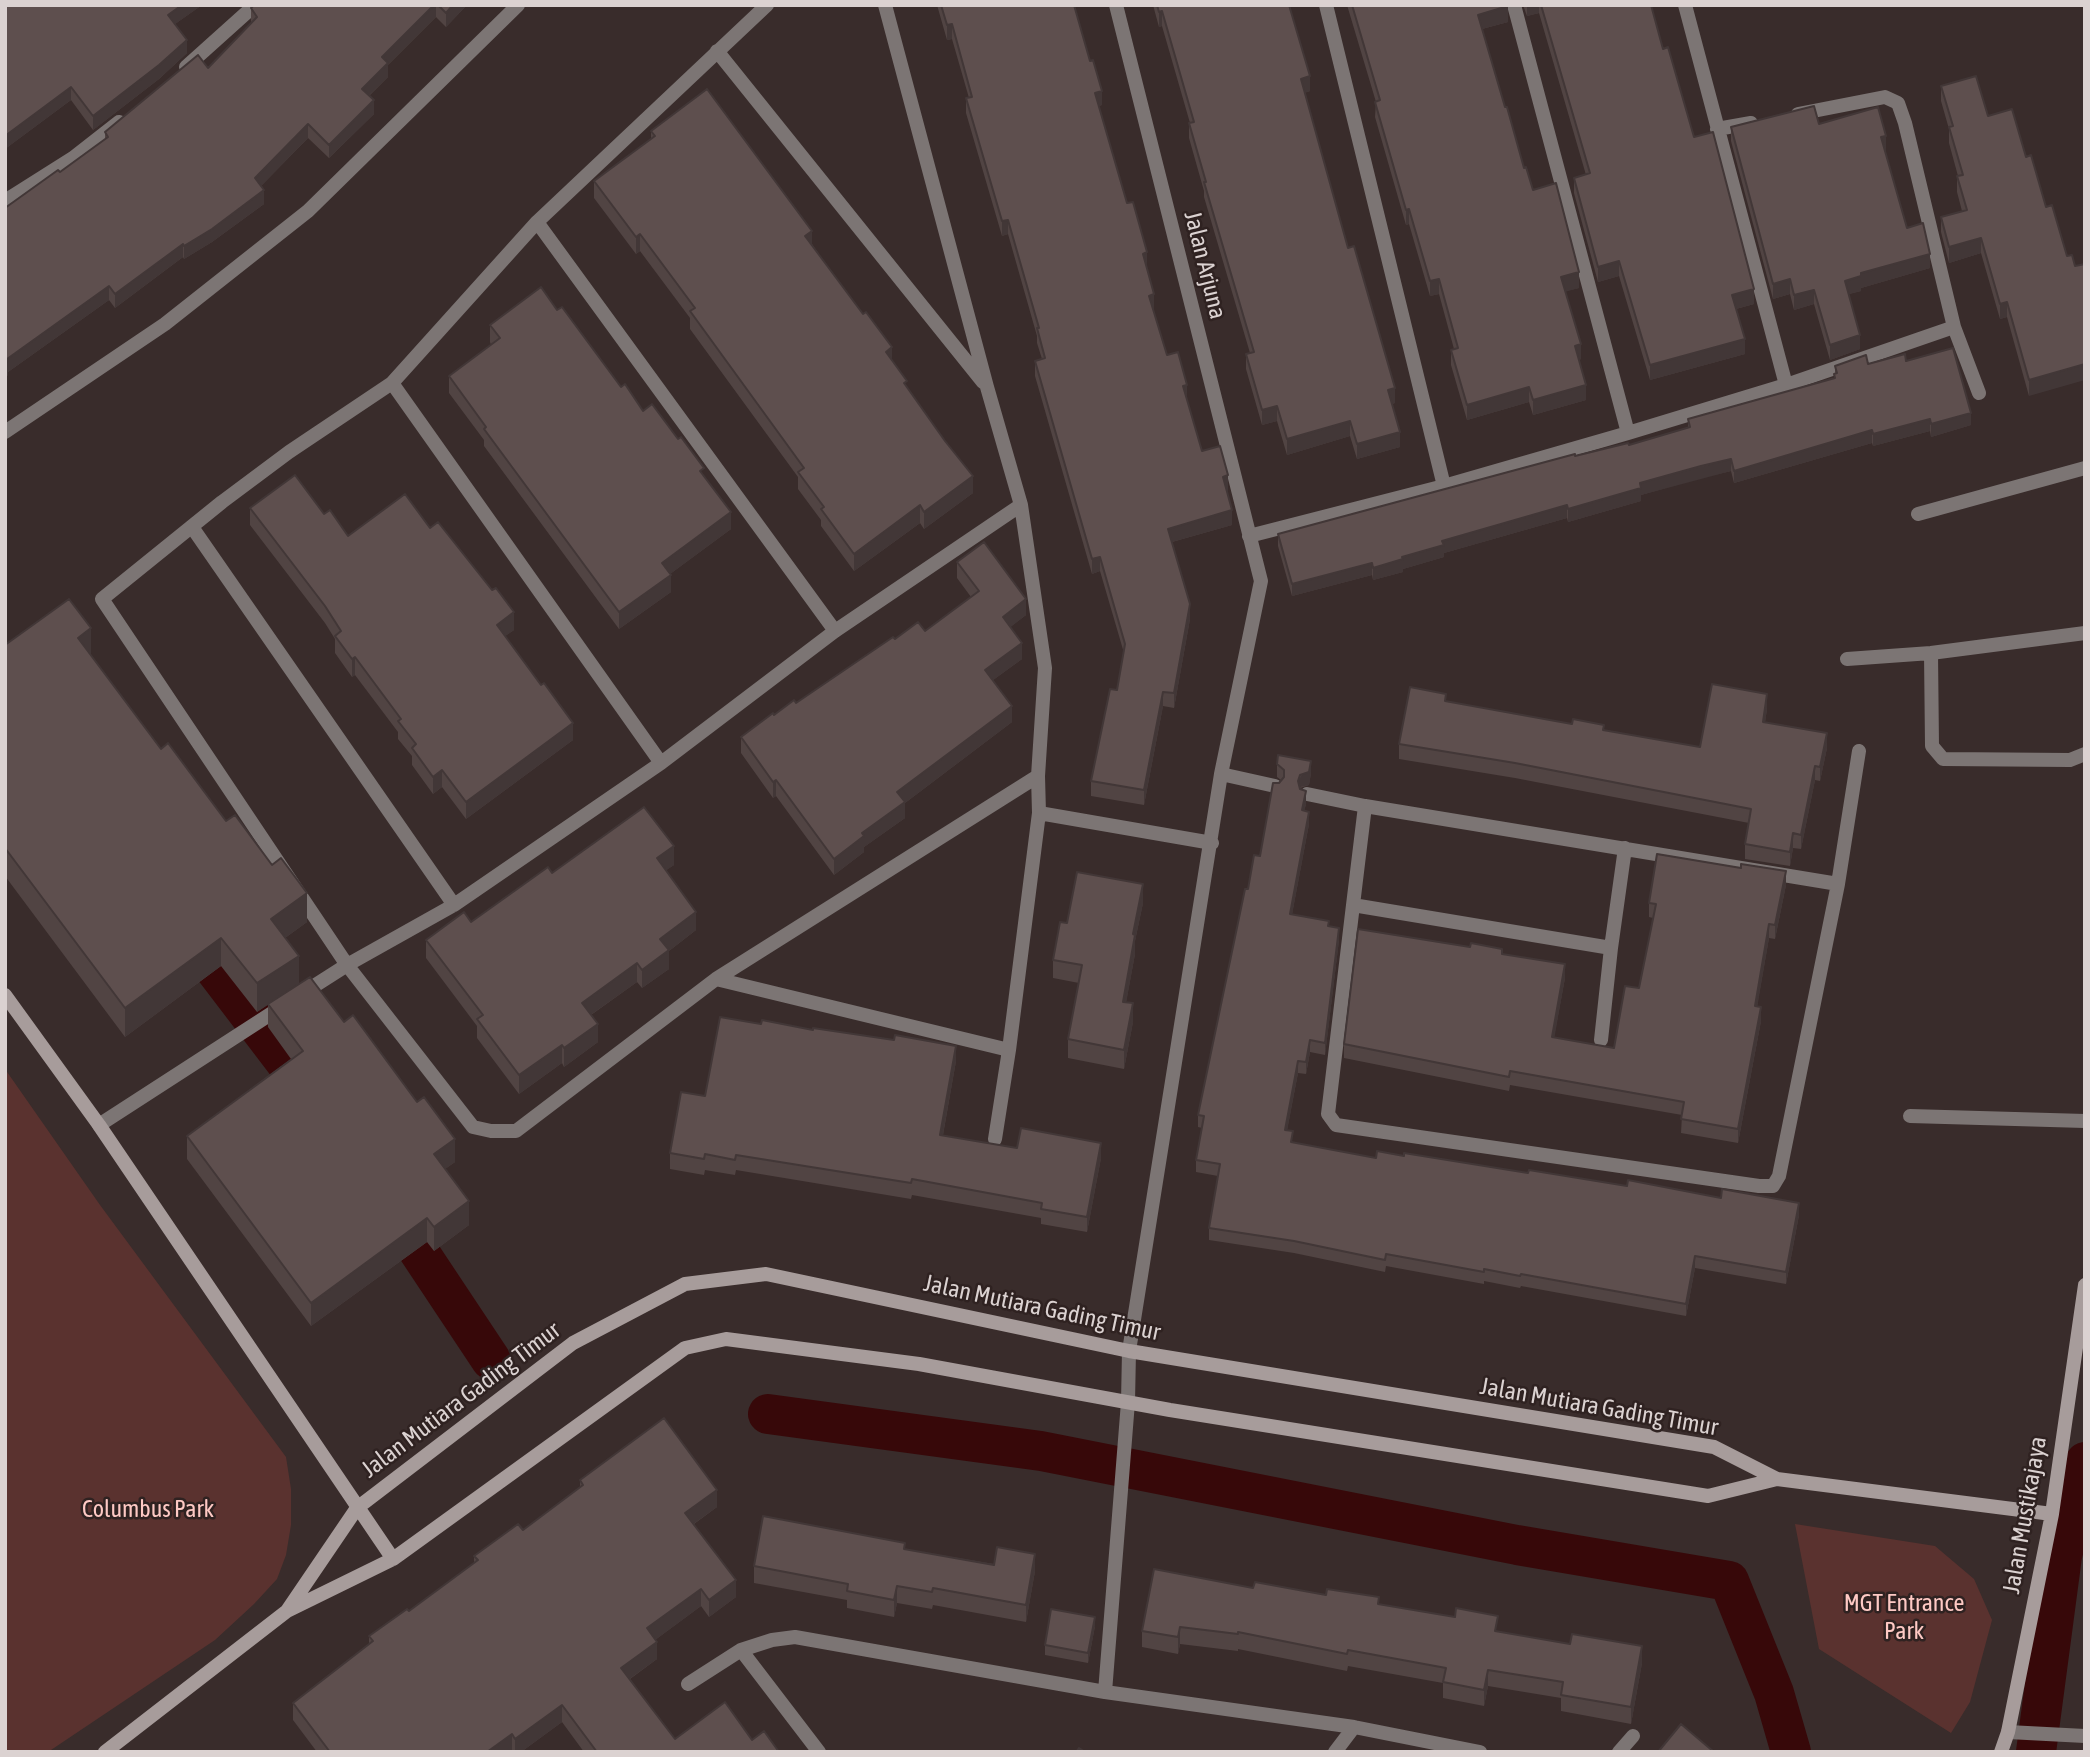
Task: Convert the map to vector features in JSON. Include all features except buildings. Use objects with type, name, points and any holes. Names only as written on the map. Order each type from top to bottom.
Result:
[{"type":"main road","name":"Jalan Mutiara Gading Timur","points":[[5,995],[99,1125],[393,1559]]},
{"type":"main road","name":"Jalan Mutiara Gading Timur","points":[[287,1611],[357,1507],[573,1343],[685,1284],[766,1274],[1129,1351],[1714,1447],[1777,1479],[2052,1514]]},
{"type":"main road","name":"Jalan Mustikajaya","points":[[2001,1752],[2008,1732],[2052,1514],[2085,1285]]},
{"type":"main road","name":"Jalan Mutiara Gading Timur","points":[[105,1752],[287,1611],[393,1559],[685,1348],[726,1339],[919,1364],[1128,1402],[1708,1496],[1777,1479]]},
{"type":"street","points":[[175,77],[255,5]]},
{"type":"street","points":[[5,432],[164,324],[308,211],[518,5]]},
{"type":"street","points":[[767,5],[537,222],[392,383],[222,502],[102,598],[346,965],[473,1128],[516,1131],[716,979],[1038,776]]},
{"type":"street","points":[[885,5],[1021,505],[1045,668],[1038,776],[1039,813],[995,1139]]},
{"type":"street","name":"Jalan Arjuna","points":[[1105,1692],[1128,1402],[1129,1351],[1221,774],[1261,581],[1116,5]]},
{"type":"street","points":[[1326,5],[1444,486]]},
{"type":"street","points":[[1514,5],[1628,433]]},
{"type":"street","points":[[1685,5],[1786,385]]},
{"type":"street","points":[[717,51],[987,387]]},
{"type":"street","points":[[1717,130],[1885,97],[1898,103],[1954,327],[1979,393]]},
{"type":"street","points":[[5,201],[73,158],[134,110]]},
{"type":"street","points":[[537,222],[835,631]]},
{"type":"street","points":[[1250,536],[1444,486],[1628,433],[1786,385],[1954,327]]},
{"type":"street","points":[[392,383],[661,763]]},
{"type":"street","points":[[1918,514],[2085,468]]},
{"type":"street","points":[[99,1125],[346,965],[454,905],[661,763],[835,631],[1021,505]]},
{"type":"street","points":[[192,527],[454,905]]},
{"type":"street","points":[[1847,659],[1931,653],[2085,633]]},
{"type":"street","points":[[1931,653],[1932,746],[1943,759],[2070,760],[2085,754]]},
{"type":"street","points":[[1365,806],[1328,1114],[1336,1125],[1759,1186],[1773,1185],[1779,1176],[1838,884],[1859,751]]},
{"type":"street","points":[[1221,774],[1275,786]]},
{"type":"street","points":[[1307,794],[1365,806],[1838,884]]},
{"type":"street","points":[[1039,813],[1212,843]]},
{"type":"street","points":[[1601,1040],[1625,848]]},
{"type":"street","points":[[1353,905],[1611,948]]},
{"type":"street","points":[[716,979],[1009,1050]]},
{"type":"street","points":[[1910,1116],[2085,1121]]},
{"type":"street","points":[[688,1684],[741,1650],[772,1640],[795,1637],[1105,1692],[1354,1727],[1480,1752]]},
{"type":"street","points":[[741,1650],[819,1752]]},
{"type":"street","points":[[1335,1752],[1354,1727]]},
{"type":"street","points":[[2008,1732],[2085,1736]]},
{"type":"street","points":[[1619,1752],[1633,1736]]},
{"type":"green space","name":"Columbus Park","points":[[5,1069],[100,1205],[286,1457],[291,1489],[291,1525],[286,1555],[277,1579],[254,1604],[215,1640],[48,1752],[5,1752]]},
{"type":"green space","name":"MGT Entrance Park","points":[[1795,1524],[1935,1546],[1974,1579],[1992,1620],[1970,1702],[1951,1733],[1819,1649]]},
{"type":"waterway","points":[[182,926],[320,1107]]},
{"type":"waterway","points":[[388,1205],[491,1360]]},
{"type":"waterway","points":[[768,1414],[1041,1451],[1517,1545],[1729,1581],[1774,1693],[1791,1752]]},
{"type":"waterway","points":[[2036,1752],[2062,1556],[2085,1462]]}]
